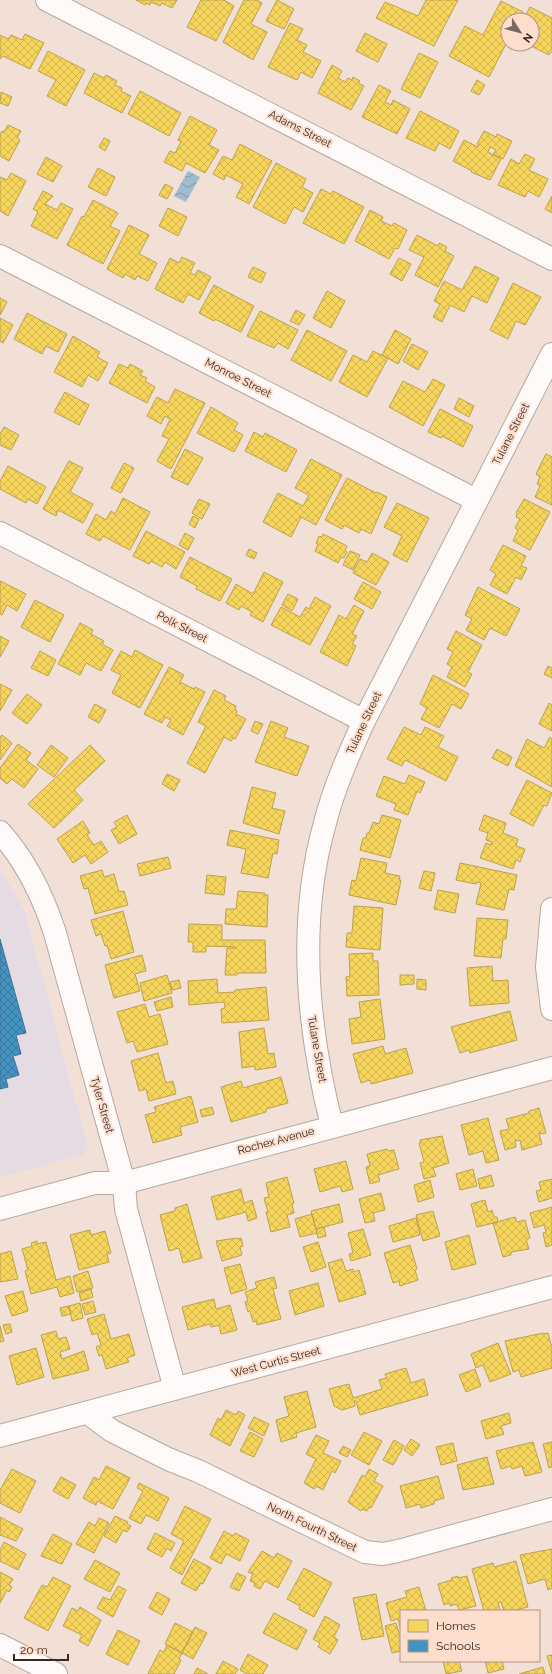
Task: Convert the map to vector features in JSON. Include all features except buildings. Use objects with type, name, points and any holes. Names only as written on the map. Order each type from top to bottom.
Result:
[{"type":"street","name":"Adams Street","points":[[47,0],[552,259]]},
{"type":"street","name":"Monroe Street","points":[[0,256],[476,500]]},
{"type":"street","name":"Tulane Street","points":[[332,1126],[310,1014],[307,942],[314,876],[324,824],[340,777],[364,721],[552,354]]},
{"type":"street","name":"Polk Street","points":[[0,533],[364,721]]},
{"type":"street","name":"Tyler Street","points":[[0,832],[14,848],[32,876],[46,905],[124,1182],[126,1209],[175,1389]]},
{"type":"street","points":[[552,909],[547,967],[552,1009]]},
{"type":"street","name":"Rochex Avenue","points":[[0,1209],[95,1183],[124,1182],[552,1068]]},
{"type":"street","name":"West Curtis Street","points":[[0,1436],[552,1287]]},
{"type":"street","name":"North Fourth Street","points":[[88,1413],[112,1431],[366,1552],[383,1554],[398,1551],[552,1509]]},
{"type":"street","points":[[0,1645],[56,1674]]},
{"type":"shaded area","points":[[0,868],[25,912],[88,1148],[85,1154],[0,1177]]},
{"type":"water","points":[[188,171],[200,177],[186,202],[174,196]]}]
